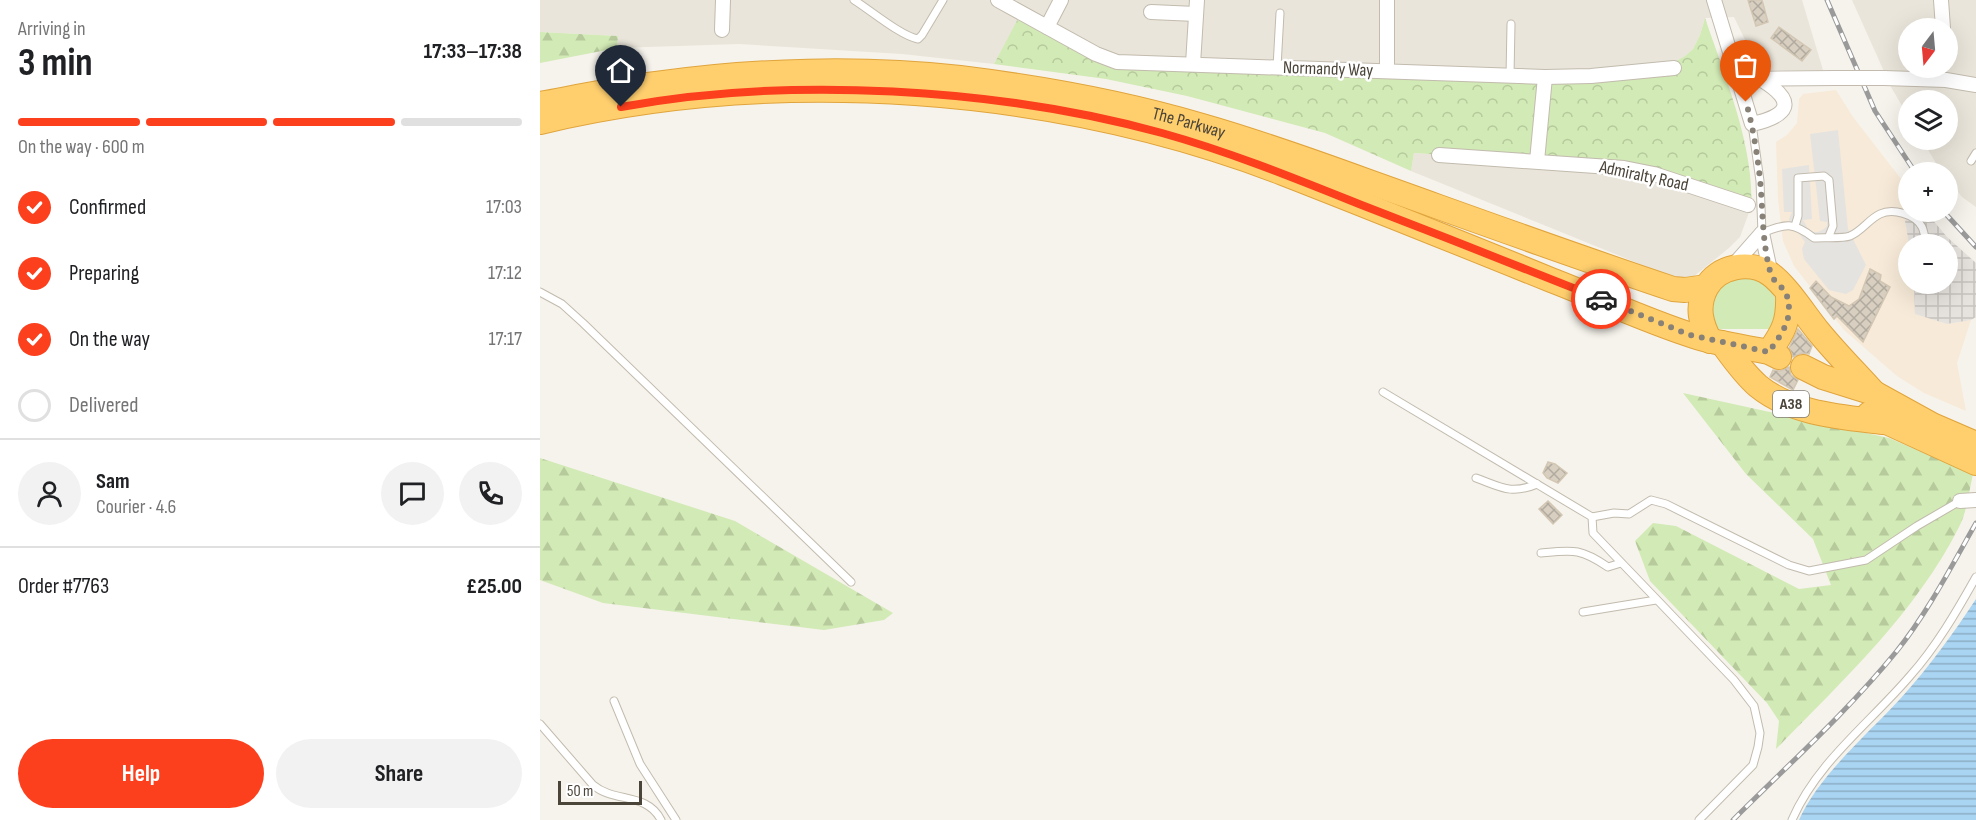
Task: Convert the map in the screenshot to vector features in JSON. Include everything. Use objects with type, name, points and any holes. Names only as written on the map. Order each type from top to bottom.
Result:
[{"type":"highway","name":"The Parkway","points":[[540,104],[656,84],[786,74],[861,72],[900,74],[959,78],[1016,86],[1089,99],[1201,125],[1274,148],[1673,289],[1706,287]]},
{"type":"highway","name":"The Parkway","points":[[540,122],[644,103],[714,95],[854,90],[974,99],[1106,120],[1162,133],[1280,172],[1690,335],[1716,342]]},
{"type":"highway","points":[[1745,266],[1758,268],[1771,275],[1788,295],[1789,314],[1774,355],[1716,342],[1704,329],[1700,315],[1700,303],[1706,287],[1721,273],[1731,268],[1745,266]]},
{"type":"highway","name":"A38","points":[[1788,295],[1874,393],[1929,433],[1976,463]]},
{"type":"highway","name":"A38","points":[[1716,342],[1760,388],[1777,398],[1815,412],[1883,422],[1976,444]]},
{"type":"highway","name":"A38","points":[[1874,393],[1813,372],[1859,409],[1883,422]]},
{"type":"street","points":[[722,30],[723,0]]},
{"type":"street","name":"Normandy Way","points":[[998,0],[1096,54],[1117,62],[1545,77],[1591,76],[1674,68]]},
{"type":"street","points":[[1047,27],[1061,0]]},
{"type":"street","points":[[1192,64],[1197,0]]},
{"type":"street","points":[[1387,0],[1388,72]]},
{"type":"street","points":[[1713,0],[1752,124],[1775,118],[1784,106],[1783,98],[1778,90],[1762,80]]},
{"type":"street","points":[[1941,0],[1942,18]]},
{"type":"street","points":[[1151,12],[1196,15]]},
{"type":"street","points":[[1537,160],[1545,77]]},
{"type":"street","points":[[1739,79],[1898,77]]},
{"type":"street","points":[[1957,78],[1976,85]]},
{"type":"street","points":[[1783,98],[1802,80]]},
{"type":"street","name":"Admiralty Road","points":[[1439,155],[1537,160],[1631,170],[1724,192],[1748,205]]},
{"type":"street","points":[[1731,268],[1762,233]]},
{"type":"street","points":[[1762,233],[1771,275]]},
{"type":"street","points":[[1960,501],[1976,500]]},
{"type":"lane","points":[[854,0],[893,27],[918,39],[943,0]]},
{"type":"lane","points":[[1277,67],[1280,13]]},
{"type":"lane","points":[[1510,76],[1511,24]]},
{"type":"lane","points":[[1752,124],[1760,179],[1762,233],[1780,225],[1795,226],[1814,238],[1846,237],[1856,233],[1880,214],[1890,211],[1912,217],[1922,226],[1924,234]]},
{"type":"lane","points":[[1971,161],[1976,153]]},
{"type":"lane","points":[[1795,226],[1798,216],[1798,178],[1824,176],[1829,180],[1833,225],[1829,236]]},
{"type":"lane","points":[[540,292],[562,304],[583,323],[851,582]]},
{"type":"lane","points":[[1383,392],[1592,517],[1614,513],[1629,514],[1651,500],[1665,504],[1789,565],[1809,571],[1866,560],[1960,501]]},
{"type":"lane","points":[[1476,478],[1508,490],[1522,491],[1537,484]]},
{"type":"lane","points":[[1592,517],[1593,533],[1754,706],[1760,733],[1753,765],[1699,820]]},
{"type":"lane","points":[[1541,553],[1568,550],[1588,554],[1608,567],[1621,563]]},
{"type":"lane","points":[[1792,820],[1813,782],[1912,674],[1956,612],[1976,577]]},
{"type":"lane","points":[[1583,612],[1656,600]]},
{"type":"lane","points":[[614,701],[640,764],[676,820]]},
{"type":"lane","points":[[540,724],[597,789],[609,795],[643,801],[657,812],[661,820]]},
{"type":"shaded area","points":[[540,0],[1802,0],[1823,70],[1763,70],[1734,17],[1705,18],[1693,49],[1667,66],[1545,77],[1117,62],[1022,13],[994,64],[902,54],[739,44],[617,48],[618,36],[540,32]]},
{"type":"shaded area","points":[[1852,0],[1976,0],[1976,207],[1958,192],[1958,162],[1935,162],[1928,150],[1958,150],[1958,90],[1898,90],[1898,99]]},
{"type":"shaded area","points":[[1836,90],[1853,117],[1898,175],[1898,222],[1905,222],[1907,234],[1898,234],[1898,294],[1914,294],[1915,314],[1947,324],[1971,320],[1957,363],[1966,411],[1924,393],[1897,376],[1844,330],[1794,266],[1783,241],[1778,199],[1776,142],[1787,135],[1797,123],[1799,99],[1803,94]]},
{"type":"shaded area","points":[[1838,130],[1848,229],[1866,265],[1853,290],[1846,294],[1829,290],[1804,259],[1802,249],[1805,242],[1798,232],[1790,229],[1789,219],[1792,212],[1784,212],[1782,169],[1809,165],[1812,219],[1803,220],[1808,229],[1813,232],[1818,232],[1827,226],[1827,222],[1820,221],[1810,134]]},
{"type":"shaded area","points":[[1414,153],[1601,165],[1751,207],[1740,237],[1729,248],[1693,277],[1674,278],[1411,171]]},
{"type":"shaded area","points":[[1905,222],[1934,222],[1944,234],[1907,234]]},
{"type":"shaded area","points":[[1958,247],[1976,263],[1976,317],[1947,324],[1915,314],[1914,294],[1958,294]]},
{"type":"green space","points":[[1021,13],[1117,62],[1545,77],[1667,66],[1693,49],[1705,18],[1737,111],[1748,160],[1751,207],[1654,174],[1537,161],[1414,153],[1411,171],[1325,133],[1187,96],[1106,79],[994,64]]},
{"type":"green space","points":[[540,32],[618,36],[617,48],[540,63]]},
{"type":"green space","points":[[1749,276],[1766,286],[1774,296],[1776,309],[1773,329],[1712,329],[1711,294],[1727,279]]},
{"type":"green space","points":[[1683,393],[1889,438],[1973,474],[1962,521],[1921,589],[1876,645],[1776,749],[1779,721],[1767,703],[1650,581],[1635,541],[1653,523],[1676,526],[1799,589],[1831,585],[1813,539],[1746,474]]},
{"type":"green space","points":[[540,458],[735,521],[893,613],[884,620],[824,630],[603,603],[540,580]]},
{"type":"water","points":[[1976,599],[1976,820],[1799,820],[1831,771],[1911,686],[1959,625]]},
{"type":"building","points":[[1748,0],[1762,0],[1768,22],[1756,26]]},
{"type":"building","points":[[1779,27],[1811,50],[1802,61],[1771,38]]},
{"type":"building","points":[[1870,269],[1881,275],[1880,281],[1890,287],[1863,342],[1837,316],[1834,319],[1810,288],[1816,281],[1831,297],[1849,306],[1859,299]]},
{"type":"building","points":[[1798,329],[1812,346],[1809,354],[1802,353],[1793,357],[1789,348]]},
{"type":"building","points":[[1789,367],[1791,375],[1798,380],[1793,390],[1770,377],[1773,370],[1780,371]]},
{"type":"building","points":[[1548,462],[1567,473],[1558,483],[1547,478],[1543,473]]},
{"type":"building","points":[[1548,501],[1562,515],[1553,524],[1539,509]]},
{"type":"railway","points":[[1827,0],[1875,111],[1908,162]]},
{"type":"railway","points":[[1953,222],[1976,247]]},
{"type":"railway","points":[[1733,820],[1837,717],[1896,652],[1929,605],[1976,523]]},
{"type":"way so far","points":[[1601,299],[1690,335],[1769,352],[1784,331],[1789,314],[1788,295],[1771,275],[1762,233],[1760,181],[1755,140],[1746,102]]},
{"type":"route","points":[[621,107],[714,95],[854,90],[974,99],[1106,120],[1162,133],[1280,172],[1601,299]]}]
